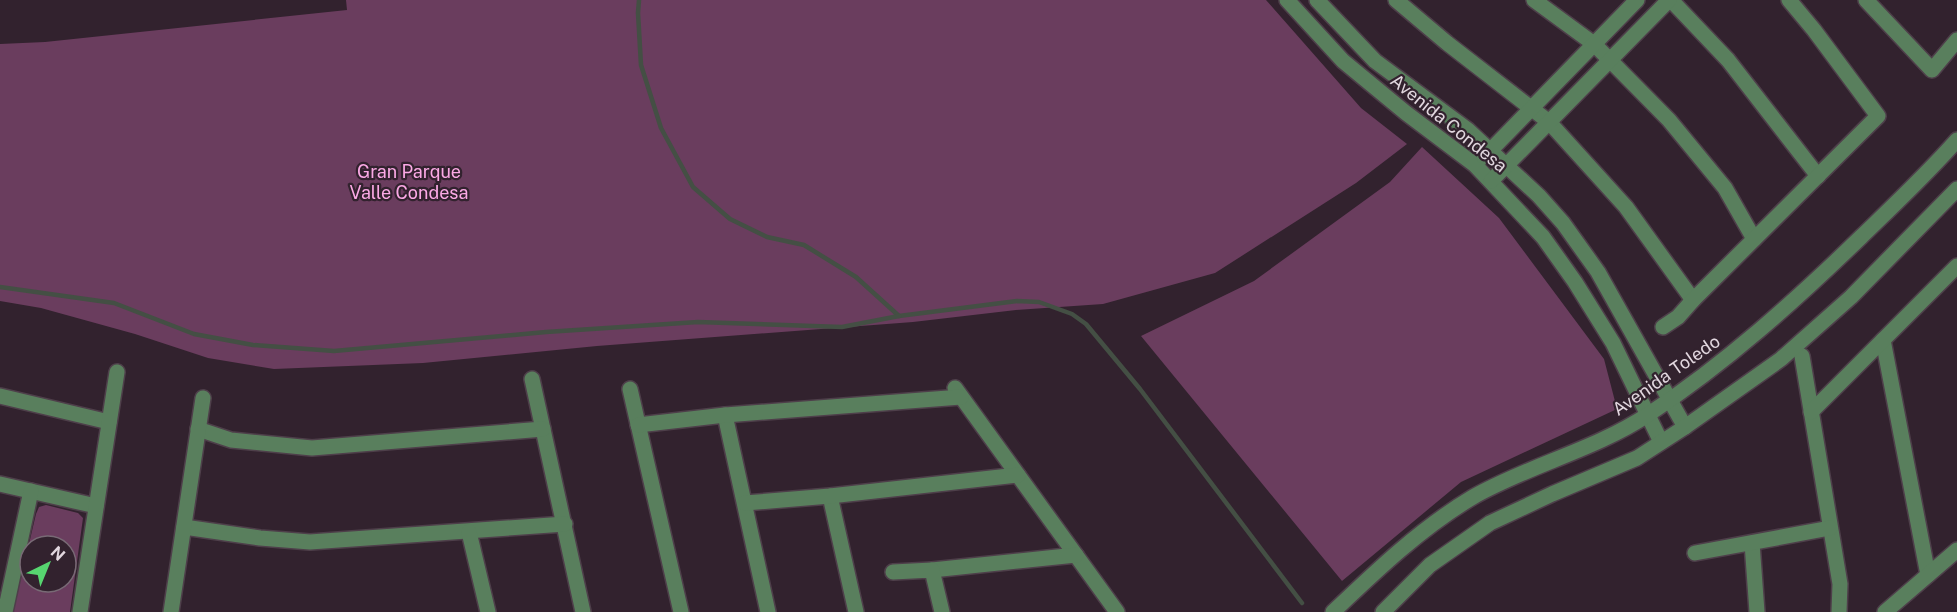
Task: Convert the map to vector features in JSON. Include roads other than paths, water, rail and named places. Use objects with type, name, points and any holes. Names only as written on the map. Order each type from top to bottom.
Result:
[{"type":"street","name":"Avenida Condesa","points":[[1287,0],[1343,61],[1406,113],[1475,165],[1536,229],[1575,282],[1613,343],[1661,442]]},
{"type":"street","name":"Avenida Condesa","points":[[1317,0],[1375,62],[1468,130],[1507,165],[1563,223],[1598,272],[1685,427]]},
{"type":"street","points":[[1396,0],[1447,43],[1549,122],[1626,207],[1693,300]]},
{"type":"street","points":[[1534,0],[1594,44],[1669,120],[1725,189],[1754,239]]},
{"type":"street","points":[[1475,165],[1637,0]]},
{"type":"street","points":[[1491,181],[1670,0],[1728,60],[1818,176]]},
{"type":"street","points":[[1662,327],[1678,317],[1878,116],[1789,0]]},
{"type":"street","points":[[1866,0],[1932,70],[1957,40]]},
{"type":"street","name":"Avenida Toledo","points":[[1333,612],[1406,544],[1473,497],[1538,466],[1615,434],[1671,399],[1747,342],[1817,280],[1935,165],[1957,140]]},
{"type":"street","points":[[1383,612],[1430,565],[1490,523],[1637,458],[1781,359],[1851,297],[1957,189]]},
{"type":"street","points":[[1811,412],[1957,266]]},
{"type":"street","points":[[1883,340],[1928,575]]},
{"type":"street","points":[[1802,356],[1840,584],[1839,612]]},
{"type":"street","points":[[80,612],[117,372]]},
{"type":"street","points":[[532,379],[584,612]]},
{"type":"street","points":[[630,390],[681,612]]},
{"type":"street","points":[[638,425],[957,392],[1117,612]]},
{"type":"street","points":[[0,396],[110,422]]},
{"type":"street","points":[[171,612],[203,398]]},
{"type":"street","points":[[725,415],[768,612]]},
{"type":"street","points":[[198,429],[231,440],[312,448],[543,429]]},
{"type":"street","points":[[745,503],[1018,476]]},
{"type":"street","points":[[0,484],[96,506]]},
{"type":"street","points":[[5,612],[6,583],[31,491]]},
{"type":"street","points":[[830,496],[856,612]]},
{"type":"street","points":[[184,527],[260,538],[310,542],[565,524]]},
{"type":"street","points":[[1695,553],[1830,528]]},
{"type":"street","points":[[469,532],[488,612]]},
{"type":"street","points":[[1752,543],[1757,612]]},
{"type":"street","points":[[1885,612],[1957,550]]},
{"type":"street","points":[[893,572],[1076,555]]},
{"type":"street","points":[[933,570],[942,612]]},
{"type":"waterway","points":[[639,0],[641,65],[661,128],[693,187],[730,219],[767,237],[804,245],[856,277],[899,316],[1017,301],[1039,302],[1072,314],[1086,324],[1140,389],[1302,603]]},
{"type":"waterway","points":[[0,287],[114,303],[194,334],[253,345],[334,351],[546,332],[698,322],[842,327],[899,316]]},
{"type":"park label","name":"Gran Parque Valle Condesa","points":[[409,181]]}]
